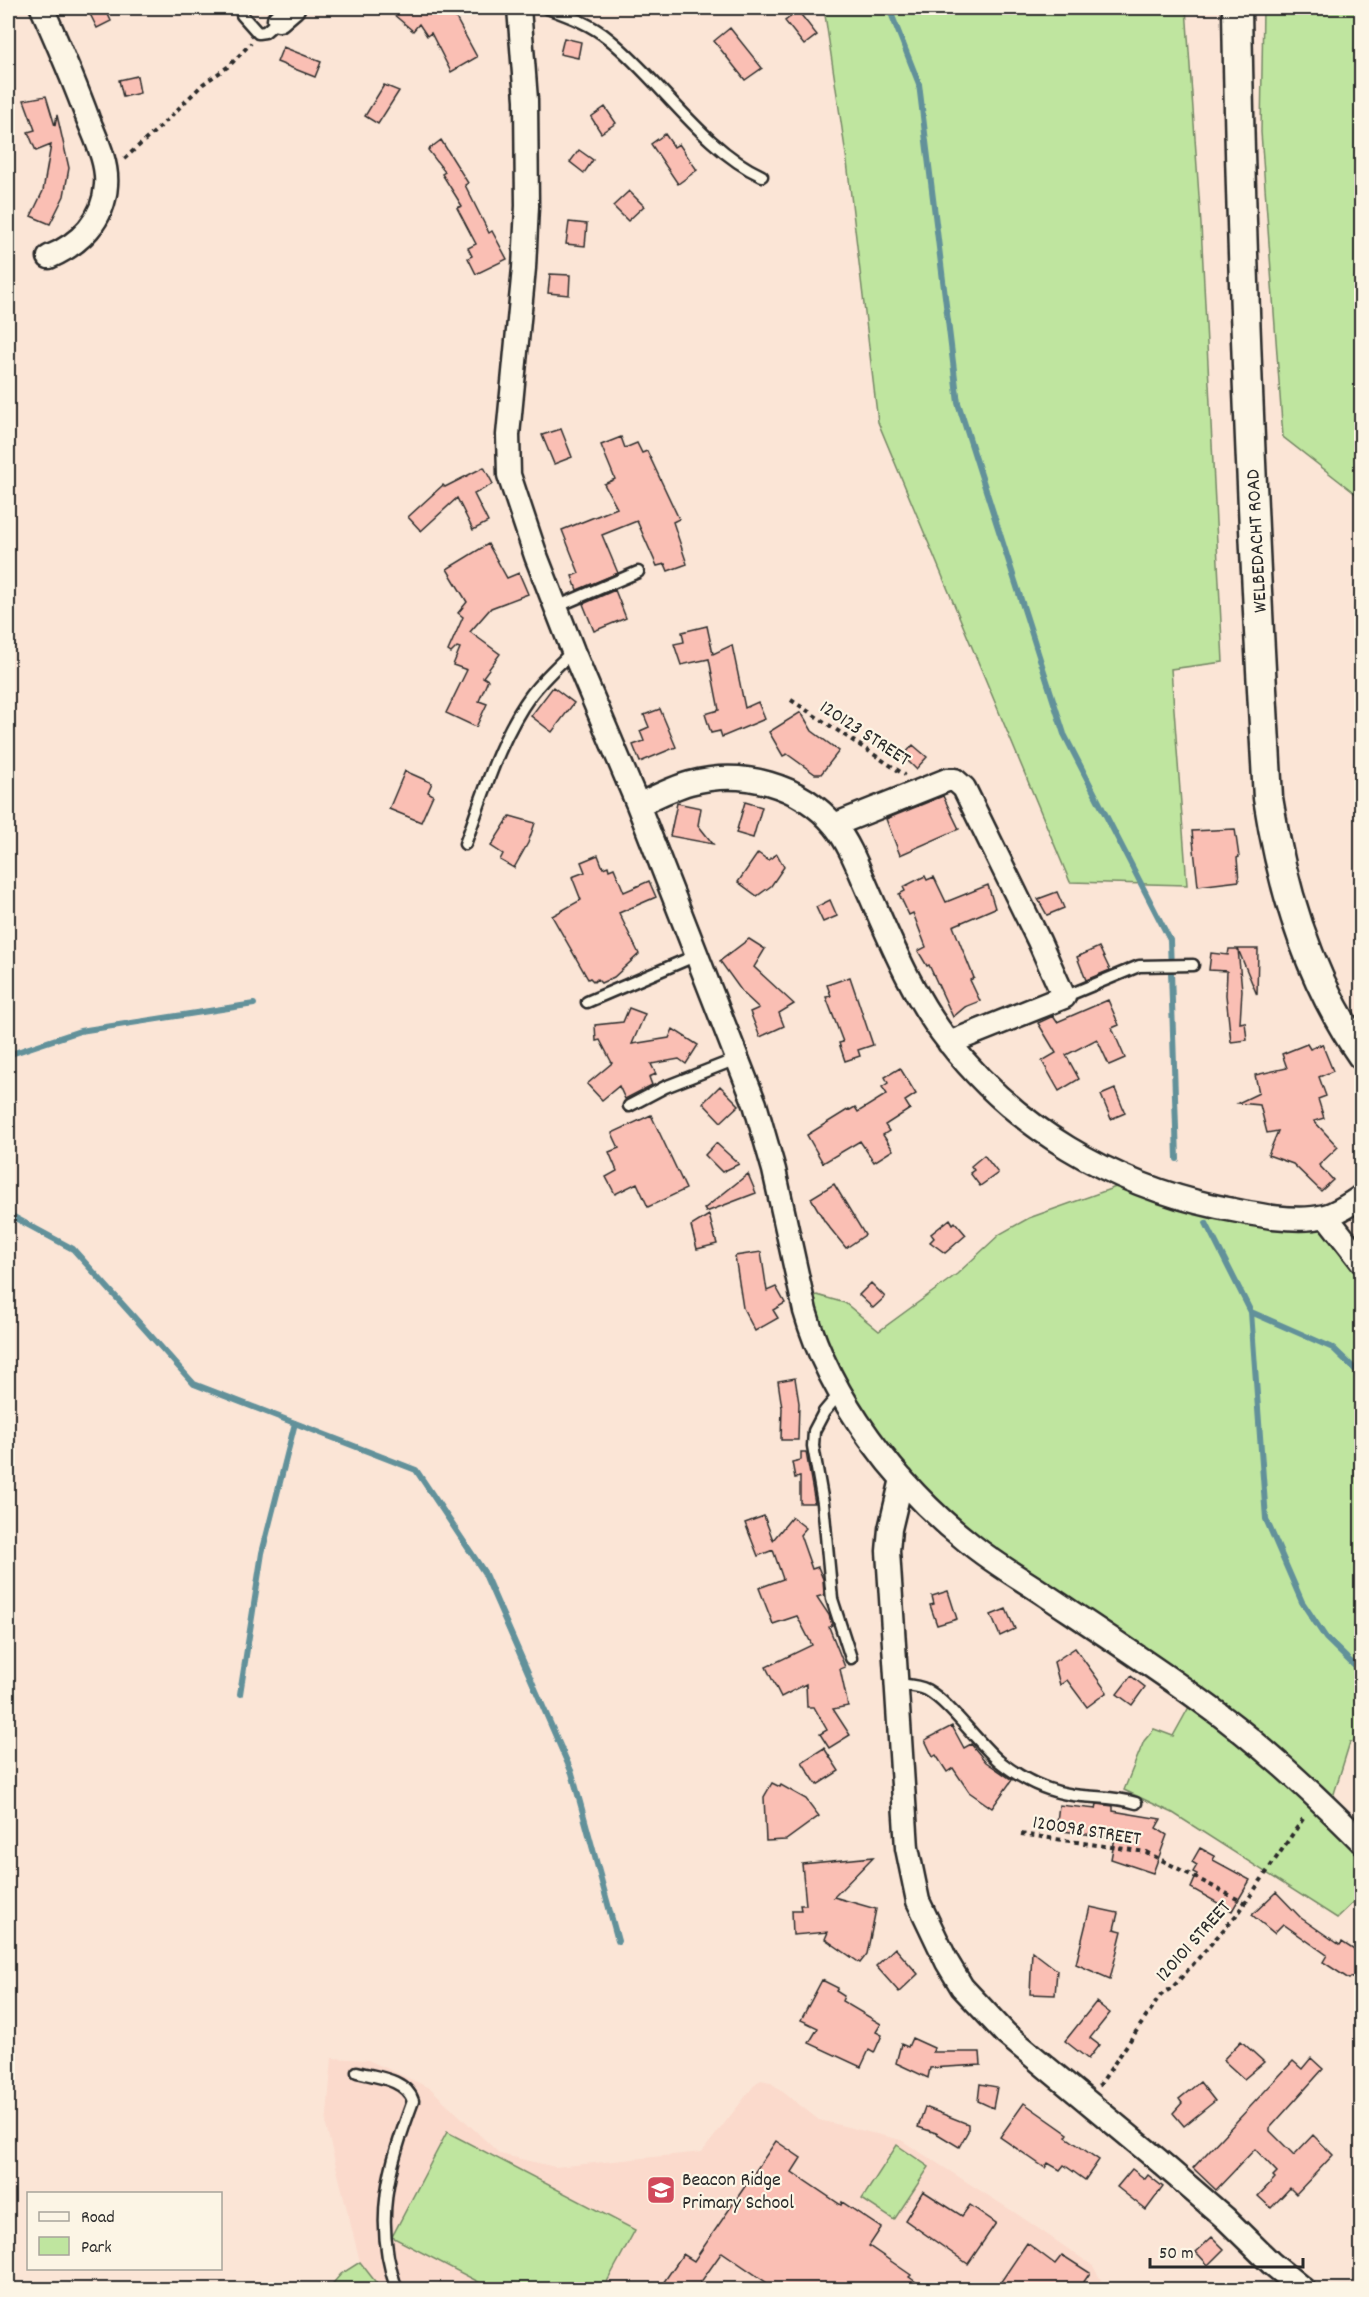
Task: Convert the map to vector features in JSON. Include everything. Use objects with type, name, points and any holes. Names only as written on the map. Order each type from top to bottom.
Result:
[{"type":"street","points":[[42,8],[101,152],[106,184],[96,221],[65,250],[49,256]]},
{"type":"street","points":[[519,8],[526,100],[527,206],[508,458],[509,475],[536,556],[573,651],[638,805],[739,1058],[763,1129],[811,1330],[827,1368],[866,1432],[902,1479],[941,1519],[968,1542],[1201,1701],[1247,1736],[1318,1798],[1362,1842]]},
{"type":"street","name":"WELBEDACHT ROAD","points":[[1237,8],[1239,133],[1268,798],[1285,884],[1311,962],[1344,1030],[1362,1055]]},
{"type":"street","points":[[638,805],[691,783],[724,777],[767,782],[795,793],[817,808],[834,825],[849,847],[910,984],[949,1043],[983,1080],[1044,1134],[1068,1150],[1134,1182],[1180,1199],[1235,1210],[1293,1218],[1326,1216],[1362,1196]]},
{"type":"street","points":[[834,825],[951,779],[959,782],[964,788],[1064,997],[949,1043]]},
{"type":"street","points":[[1326,1216],[1362,1262]]},
{"type":"street","points":[[902,1479],[890,1529],[888,1551],[895,1684],[906,1848],[918,1901],[930,1929],[962,1987],[1006,2034],[1225,2218],[1271,2263],[1304,2289]]},
{"type":"lane","points":[[547,8],[584,23],[610,40],[700,130],[745,168],[762,176]]},
{"type":"lane","points":[[242,15],[258,33],[265,32],[286,14]]},
{"type":"lane","points":[[556,607],[638,572]]},
{"type":"lane","points":[[465,844],[519,714],[546,678],[573,651]]},
{"type":"lane","points":[[587,1002],[697,955]]},
{"type":"lane","points":[[1064,997],[1139,966],[1193,965]]},
{"type":"lane","points":[[629,1106],[665,1087],[739,1058]]},
{"type":"lane","points":[[841,1392],[824,1412],[814,1431],[813,1446],[823,1503],[832,1599],[851,1658]]},
{"type":"lane","points":[[895,1684],[927,1690],[999,1761],[1024,1778],[1050,1791],[1075,1796],[1123,1799],[1136,1803]]},
{"type":"lane","points":[[357,2072],[402,2084],[411,2094],[413,2101],[396,2146],[384,2200],[384,2240],[389,2268],[396,2289]]},
{"type":"path","points":[[104,167],[132,153],[203,84],[229,66],[258,33]]},
{"type":"path","name":"120123 STREET","points":[[791,700],[925,789]]},
{"type":"path","name":"120101 STREET","points":[[1088,2101],[1161,1995],[1173,1987],[1245,1903],[1318,1798]]},
{"type":"path","name":"120098 STREET","points":[[1020,1834],[1146,1852],[1245,1903]]},
{"type":"shaded area","name":"Beacon Ridge Primary School","points":[[332,2058],[368,2060],[430,2088],[500,2154],[555,2167],[702,2152],[756,2083],[761,2080],[770,2082],[819,2120],[901,2140],[1093,2266],[1106,2289],[381,2289],[360,2262],[326,2126]]},
{"type":"green space","points":[[824,8],[1186,8],[1201,225],[1223,662],[1171,669],[1187,885],[1070,882],[878,422],[847,162]]},
{"type":"green space","points":[[1263,8],[1361,8],[1361,498],[1283,437],[1261,132]]},
{"type":"green space","points":[[1127,1183],[1325,1218],[1362,1267],[1361,1741],[1350,1742],[1329,1810],[1361,1845],[1362,1894],[1337,1918],[1173,1813],[1124,1790],[1144,1741],[1154,1729],[1173,1736],[1194,1698],[899,1480],[802,1301],[817,1295],[845,1303],[879,1331],[957,1274],[1000,1234],[1029,1218]]},
{"type":"green space","points":[[447,2132],[635,2230],[603,2289],[492,2289],[392,2237]]},
{"type":"green space","points":[[897,2145],[929,2167],[894,2220],[862,2199]]},
{"type":"green space","points":[[360,2262],[381,2289],[328,2289],[341,2274]]},
{"type":"building","points":[[105,8],[111,21],[97,28],[89,12]]},
{"type":"building","points":[[386,8],[475,8],[456,18],[477,57],[451,72],[431,33],[427,36],[419,24],[413,31]]},
{"type":"building","points":[[798,11],[817,35],[804,45],[785,21]]},
{"type":"building","points":[[730,28],[762,68],[745,80],[714,41]]},
{"type":"building","points":[[564,38],[581,42],[578,58],[560,54]]},
{"type":"building","points":[[283,47],[321,62],[315,77],[277,62]]},
{"type":"building","points":[[137,76],[140,93],[123,97],[119,80]]},
{"type":"building","points":[[384,85],[399,91],[378,124],[365,116]]},
{"type":"building","points":[[46,96],[55,126],[57,115],[69,168],[64,196],[50,224],[31,216],[43,191],[51,145],[36,151],[28,132],[35,130],[24,100]]},
{"type":"building","points":[[605,107],[616,123],[601,133],[591,117]]},
{"type":"building","points":[[665,134],[674,147],[679,144],[697,170],[678,184],[651,144]]},
{"type":"building","points":[[441,140],[468,183],[465,185],[489,233],[492,231],[507,259],[476,274],[468,258],[472,256],[468,248],[476,244],[457,208],[462,206],[442,174],[445,172],[428,150]]},
{"type":"building","points":[[579,150],[593,160],[584,173],[570,162]]},
{"type":"building","points":[[629,191],[644,206],[628,221],[613,206]]},
{"type":"building","points":[[569,222],[587,224],[585,246],[566,244]]},
{"type":"building","points":[[550,274],[570,275],[569,295],[548,293]]},
{"type":"building","points":[[561,429],[572,457],[554,464],[542,435]]},
{"type":"building","points":[[621,437],[625,448],[637,443],[642,453],[647,451],[679,519],[673,522],[687,564],[668,571],[665,564],[657,566],[637,521],[602,535],[618,573],[577,590],[572,576],[579,573],[562,530],[617,508],[604,484],[615,479],[601,445]]},
{"type":"building","points":[[484,467],[493,484],[474,494],[488,522],[473,530],[457,498],[421,531],[408,517],[443,485],[445,487]]},
{"type":"building","points":[[488,544],[507,578],[519,573],[528,594],[491,608],[470,632],[500,654],[483,677],[488,680],[479,701],[487,704],[476,727],[446,713],[467,670],[453,665],[460,648],[457,647],[451,653],[448,651],[463,617],[458,613],[467,602],[447,569]]},
{"type":"building","points":[[615,590],[626,618],[594,631],[583,604]]},
{"type":"building","points":[[707,626],[713,654],[732,645],[745,708],[758,702],[765,719],[722,737],[720,731],[711,733],[705,714],[719,710],[709,659],[681,665],[674,644],[684,642],[682,632]]},
{"type":"building","points":[[553,687],[574,703],[552,732],[531,716]]},
{"type":"building","points":[[660,709],[676,747],[640,762],[633,745],[644,741],[640,731],[649,727],[644,715]]},
{"type":"building","points":[[801,712],[812,731],[839,751],[821,774],[815,774],[787,754],[783,756],[769,732]]},
{"type":"building","points":[[913,745],[927,757],[916,769],[903,756]]},
{"type":"building","points":[[405,771],[432,783],[428,792],[433,795],[421,822],[389,809]]},
{"type":"building","points":[[943,796],[959,829],[900,855],[886,819]]},
{"type":"building","points":[[745,802],[762,807],[753,838],[736,833]]},
{"type":"building","points":[[677,803],[701,808],[698,825],[713,844],[670,836]]},
{"type":"building","points":[[510,816],[535,823],[528,843],[514,868],[500,860],[503,854],[491,846]]},
{"type":"building","points":[[1235,829],[1239,857],[1237,858],[1239,881],[1198,886],[1192,831]]},
{"type":"building","points":[[758,853],[768,860],[777,854],[784,867],[771,886],[757,896],[738,882]]},
{"type":"building","points":[[598,855],[603,868],[608,866],[609,870],[614,868],[624,892],[649,881],[656,897],[619,913],[639,954],[614,977],[601,983],[597,979],[594,982],[588,979],[552,916],[581,900],[572,877],[585,872],[581,862]]},
{"type":"building","points":[[925,876],[927,880],[934,877],[946,902],[988,885],[995,908],[953,926],[974,978],[970,980],[980,1001],[965,1007],[953,1017],[929,965],[927,966],[918,951],[926,947],[913,913],[909,915],[899,894],[905,891],[903,887]]},
{"type":"building","points":[[1057,892],[1064,908],[1047,915],[1038,899]]},
{"type":"building","points":[[830,900],[837,916],[823,922],[816,907]]},
{"type":"building","points":[[749,939],[765,949],[754,967],[794,1004],[779,1013],[784,1026],[760,1037],[750,1012],[759,1008],[743,993],[720,961]]},
{"type":"building","points":[[1099,947],[1110,970],[1086,980],[1077,957]]},
{"type":"building","points":[[1229,949],[1238,949],[1242,990],[1240,1023],[1245,1022],[1247,1040],[1231,1042],[1226,995],[1227,971],[1209,970],[1211,953],[1228,955]]},
{"type":"building","points":[[1238,949],[1258,949],[1257,995]]},
{"type":"building","points":[[850,977],[873,1045],[858,1050],[860,1056],[845,1061],[839,1043],[843,1042],[826,997],[831,996],[827,985]]},
{"type":"building","points":[[1108,1000],[1119,1025],[1112,1028],[1125,1058],[1109,1065],[1097,1039],[1066,1055],[1079,1079],[1059,1091],[1042,1061],[1056,1053],[1038,1023],[1053,1016],[1057,1022]]},
{"type":"building","points":[[629,1008],[645,1014],[632,1044],[669,1038],[673,1029],[698,1045],[686,1064],[679,1059],[651,1064],[656,1074],[649,1077],[652,1085],[625,1099],[619,1086],[602,1100],[587,1084],[612,1063],[600,1040],[596,1041],[595,1025],[623,1022]]},
{"type":"building","points":[[1307,1044],[1310,1049],[1322,1044],[1333,1071],[1319,1077],[1326,1096],[1318,1099],[1324,1118],[1314,1121],[1338,1147],[1319,1165],[1333,1180],[1321,1191],[1293,1164],[1268,1155],[1278,1131],[1267,1133],[1260,1105],[1238,1103],[1259,1093],[1255,1075],[1287,1068],[1282,1054]]},
{"type":"building","points":[[900,1068],[916,1094],[905,1101],[910,1109],[885,1125],[889,1131],[883,1135],[893,1150],[874,1162],[860,1141],[823,1163],[807,1135],[849,1109],[855,1107],[858,1112],[887,1094],[882,1087],[888,1083],[885,1077]]},
{"type":"building","points":[[720,1086],[739,1105],[721,1122],[703,1103]]},
{"type":"building","points":[[1115,1089],[1125,1113],[1111,1119],[1101,1095]]},
{"type":"building","points":[[651,1115],[686,1189],[648,1207],[637,1183],[615,1194],[606,1177],[617,1171],[609,1152],[619,1148],[612,1133]]},
{"type":"building","points":[[716,1143],[739,1164],[722,1172],[705,1155]]},
{"type":"building","points":[[984,1155],[998,1173],[980,1186],[970,1173],[974,1170],[971,1166]]},
{"type":"building","points":[[748,1174],[756,1193],[706,1212],[704,1209]]},
{"type":"building","points":[[834,1184],[865,1235],[846,1248],[825,1222],[811,1198]]},
{"type":"building","points":[[709,1215],[717,1244],[697,1249],[691,1226]]},
{"type":"building","points":[[950,1219],[966,1235],[945,1253],[930,1242],[934,1238],[931,1234]]},
{"type":"building","points":[[761,1252],[767,1291],[776,1287],[785,1303],[773,1310],[778,1318],[755,1331],[743,1308],[735,1256]]},
{"type":"building","points":[[871,1283],[885,1297],[873,1308],[859,1295]]},
{"type":"building","points":[[795,1378],[799,1403],[798,1440],[781,1440],[782,1408],[778,1381]]},
{"type":"building","points":[[801,1452],[806,1452],[815,1503],[800,1503],[800,1477],[795,1478],[792,1462],[801,1460]]},
{"type":"building","points":[[764,1516],[773,1540],[792,1517],[806,1528],[800,1535],[812,1569],[818,1567],[823,1579],[824,1595],[817,1597],[829,1615],[832,1625],[829,1627],[845,1667],[840,1669],[848,1706],[833,1709],[850,1735],[829,1748],[820,1734],[827,1730],[814,1707],[807,1707],[806,1684],[781,1697],[766,1667],[812,1645],[797,1616],[773,1624],[759,1588],[783,1579],[773,1550],[758,1556],[745,1523]]},
{"type":"building","points":[[948,1591],[957,1619],[937,1625],[930,1605],[934,1604],[932,1596]]},
{"type":"building","points":[[1006,1609],[1015,1629],[1000,1636],[991,1615]]},
{"type":"building","points":[[1075,1648],[1107,1692],[1087,1707],[1067,1680],[1060,1685],[1054,1662]]},
{"type":"building","points":[[1131,1676],[1145,1687],[1132,1705],[1117,1694]]},
{"type":"building","points":[[952,1726],[964,1748],[971,1744],[986,1762],[1012,1780],[992,1808],[969,1792],[953,1768],[947,1772],[936,1755],[933,1757],[925,1740]]},
{"type":"building","points":[[824,1748],[839,1771],[817,1785],[802,1762]]},
{"type":"building","points":[[772,1783],[780,1787],[781,1785],[806,1799],[819,1816],[786,1840],[766,1841],[764,1797]]},
{"type":"building","points":[[1097,1804],[1113,1806],[1113,1811],[1161,1819],[1156,1828],[1167,1835],[1153,1873],[1111,1859],[1115,1838],[1056,1830],[1059,1805],[1096,1809]]},
{"type":"building","points":[[1200,1848],[1215,1856],[1213,1860],[1250,1880],[1232,1911],[1191,1888],[1197,1874],[1193,1872],[1197,1865],[1192,1862]]},
{"type":"building","points":[[873,1857],[834,1897],[876,1909],[867,1954],[860,1963],[825,1939],[828,1932],[793,1935],[792,1910],[801,1910],[800,1905],[806,1905],[802,1864]]},
{"type":"building","points":[[1276,1892],[1301,1918],[1340,1945],[1342,1942],[1362,1955],[1362,1983],[1351,1977],[1349,1979],[1323,1962],[1327,1955],[1283,1924],[1274,1933],[1252,1915]]},
{"type":"building","points":[[1090,1907],[1118,1913],[1114,1929],[1122,1931],[1110,1979],[1076,1964]]},
{"type":"building","points":[[895,1948],[918,1974],[899,1992],[876,1966]]},
{"type":"building","points":[[1032,1951],[1057,1970],[1055,1995],[1030,1994]]},
{"type":"building","points":[[822,1980],[838,1988],[836,1991],[844,1996],[842,2001],[881,2024],[876,2032],[882,2035],[874,2053],[869,2050],[861,2067],[809,2043],[818,2028],[801,2020]]},
{"type":"building","points":[[1096,2002],[1110,2013],[1090,2038],[1099,2045],[1088,2059],[1065,2041]]},
{"type":"building","points":[[912,2038],[934,2048],[933,2052],[980,2052],[981,2065],[930,2068],[928,2078],[896,2063],[901,2044],[908,2047]]},
{"type":"building","points":[[1241,2041],[1264,2062],[1244,2079],[1223,2060]]},
{"type":"building","points":[[1311,2058],[1323,2069],[1270,2128],[1270,2131],[1294,2155],[1313,2135],[1333,2155],[1296,2194],[1290,2188],[1271,2208],[1258,2196],[1275,2178],[1273,2176],[1277,2172],[1255,2149],[1216,2190],[1193,2168],[1293,2061],[1302,2069]]},
{"type":"building","points":[[1200,2082],[1215,2101],[1184,2126],[1173,2113],[1182,2103],[1179,2099]]},
{"type":"building","points":[[980,2084],[997,2087],[993,2108],[978,2101]]},
{"type":"building","points":[[1024,2103],[1068,2134],[1066,2137],[1099,2160],[1085,2180],[1064,2165],[1060,2170],[1048,2163],[1045,2168],[1000,2137]]},
{"type":"building","points":[[925,2107],[968,2124],[968,2131],[959,2147],[936,2133],[918,2127]]},
{"type":"building","points":[[776,2141],[801,2158],[792,2172],[841,2205],[842,2202],[881,2228],[869,2246],[911,2275],[909,2277],[926,2289],[776,2289],[722,2252],[696,2289],[659,2289],[683,2254],[694,2261]]},
{"type":"building","points":[[1132,2169],[1145,2179],[1148,2175],[1163,2187],[1146,2210],[1117,2187]]},
{"type":"building","points":[[923,2191],[962,2216],[970,2205],[996,2223],[968,2264],[905,2220]]},
{"type":"building","points":[[1212,2237],[1224,2249],[1208,2265],[1196,2252]]},
{"type":"building","points":[[1027,2243],[1055,2264],[1062,2255],[1090,2273],[1079,2289],[996,2289]]},
{"type":"waterway","points":[[889,8],[919,84],[958,403],[1064,734],[1170,940],[1177,1159]]},
{"type":"waterway","points":[[8,1055],[80,1031],[254,1004]]},
{"type":"waterway","points":[[8,1214],[73,1249],[194,1384],[416,1470],[484,1572],[572,1773],[618,1941]]},
{"type":"waterway","points":[[1206,1223],[1251,1312],[1333,1348],[1362,1376]]},
{"type":"waterway","points":[[1251,1312],[1266,1519],[1302,1602],[1326,1638],[1362,1673]]},
{"type":"waterway","points":[[240,1694],[262,1553],[295,1423]]},
{"type":"place","name":"Beacon Ridge Primary School","points":[[661,2190]]}]
